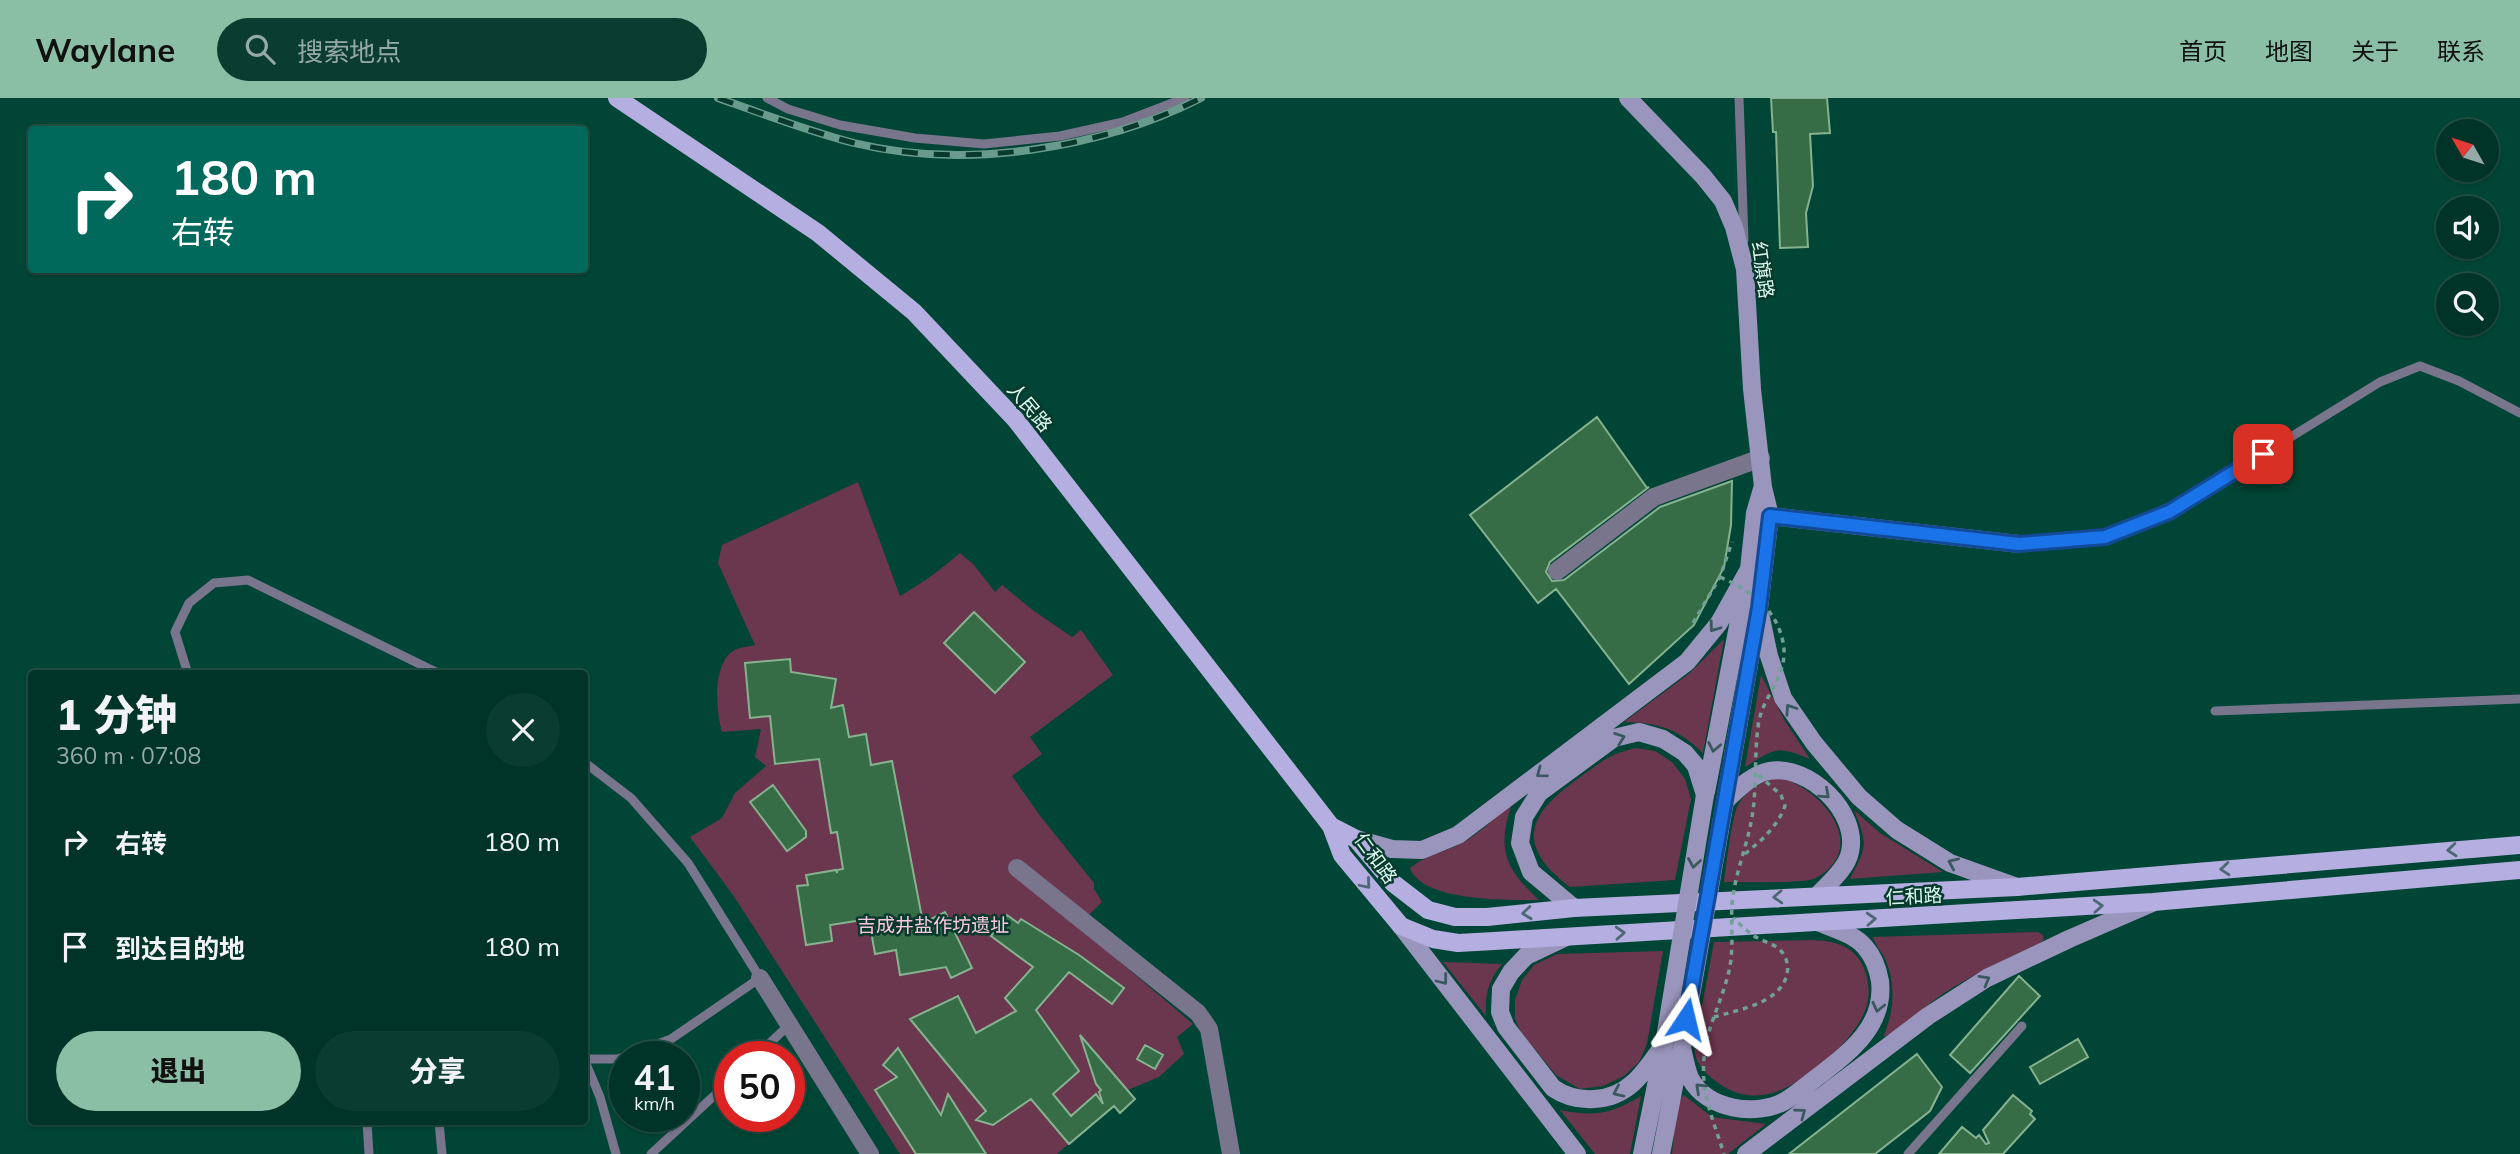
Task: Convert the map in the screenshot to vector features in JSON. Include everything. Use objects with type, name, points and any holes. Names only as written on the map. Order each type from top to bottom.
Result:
[{"type":"main road","name":"人民路","points":[[617,98],[818,233],[914,312],[1015,419],[1331,826]]},
{"type":"main road","name":"红旗路","points":[[1628,98],[1703,176],[1723,201],[1734,227],[1745,270],[1752,389],[1763,487]]},
{"type":"main road","points":[[1642,1154],[1673,1046],[1724,801],[1759,608],[1770,516],[1763,487]]},
{"type":"main road","points":[[1661,1154],[1705,795],[1749,569],[1755,513],[1763,487]]},
{"type":"main road","points":[[1356,839],[1392,849],[1422,850],[1458,835],[1687,662],[1719,623],[1749,569]]},
{"type":"main road","points":[[1759,608],[1769,656],[1783,698],[1814,743],[1859,797],[1897,830],[1950,863],[2017,887]]},
{"type":"main road","points":[[1574,908],[1531,872],[1520,844],[1524,817],[1539,793],[1614,738],[1639,732],[1663,739],[1685,753],[1696,765],[1705,795]]},
{"type":"main road","points":[[1724,801],[1745,782],[1767,771],[1786,770],[1803,776],[1838,805],[1848,822],[1852,837],[1850,855],[1818,895]]},
{"type":"main road","name":"仁和路","points":[[1331,826],[1356,839],[1393,883],[1428,910],[1455,917],[1487,918],[1574,908],[2017,887],[2520,845]]},
{"type":"main road","name":"仁和路","points":[[1331,826],[1342,855],[1401,926],[1433,939],[1458,943],[2153,902],[2520,870]]},
{"type":"main road","points":[[1746,1154],[1928,1016],[1987,978],[2153,902]]},
{"type":"main road","points":[[1673,1046],[1691,1079],[1701,1090],[1730,1107],[1746,1109],[1765,1109],[1785,1101],[1841,1059],[1861,1040],[1874,1022],[1880,1006],[1879,975],[1865,946],[1853,937],[1818,922]]},
{"type":"main road","points":[[1401,926],[1577,1154]]},
{"type":"main road","points":[[1570,935],[1526,956],[1511,972],[1501,989],[1500,1012],[1506,1027],[1553,1088],[1563,1095],[1582,1099],[1601,1099],[1622,1093],[1673,1046]]},
{"type":"street","points":[[1557,571],[1654,497],[1761,458]]},
{"type":"street","points":[[1770,516],[2019,544]]},
{"type":"street","points":[[1017,868],[1198,1013],[1209,1029],[1231,1154]]},
{"type":"street","points":[[760,978],[870,1154]]},
{"type":"lane","points":[[767,98],[788,109],[840,125],[915,138],[984,144],[1060,136],[1123,122],[1185,98]]},
{"type":"lane","points":[[1739,98],[1745,270]]},
{"type":"lane","points":[[2019,544],[2105,537],[2169,512],[2380,382],[2420,366],[2459,381],[2520,413]]},
{"type":"lane","points":[[187,670],[175,632],[189,603],[214,583],[248,580],[432,670]]},
{"type":"lane","points":[[2216,711],[2520,699]]},
{"type":"lane","points":[[588,765],[631,798],[688,863],[760,978],[671,1039],[618,1059],[588,1059]]},
{"type":"lane","points":[[772,1041],[789,1025]]},
{"type":"lane","points":[[1908,1154],[2022,1026]]},
{"type":"lane","points":[[588,1068],[600,1097],[616,1154]]},
{"type":"lane","points":[[651,1154],[714,1096]]},
{"type":"lane","points":[[367,1125],[369,1154]]},
{"type":"lane","points":[[439,1125],[442,1154]]},
{"type":"path","points":[[1693,623],[1720,577],[1733,537]]},
{"type":"path","points":[[1720,577],[1739,586],[1765,605],[1776,622],[1783,643],[1784,660],[1780,679],[1762,707],[1758,725],[1752,815],[1734,891],[1731,957],[1706,1048],[1703,1080],[1711,1121],[1724,1154]]},
{"type":"path","points":[[1744,855],[1772,829],[1785,806],[1781,795],[1755,772]]},
{"type":"path","points":[[1714,1017],[1763,1001],[1778,990],[1786,979],[1789,967],[1779,948],[1755,937],[1732,917]]},
{"type":"green space","name":"吉成井盐作坊遗址","points":[[858,482],[900,596],[960,553],[974,565],[995,592],[1002,585],[1072,637],[1081,630],[1113,675],[1030,737],[1042,754],[1012,776],[1094,883],[1094,889],[1102,902],[1084,920],[1100,945],[1193,1024],[1177,1037],[1184,1054],[1159,1077],[1128,1090],[1135,1099],[1120,1113],[1113,1106],[1057,1154],[900,1154],[733,895],[690,837],[722,818],[735,793],[766,766],[755,757],[761,729],[722,732],[720,723],[717,689],[726,658],[733,651],[755,645],[718,563],[722,545]]},
{"type":"green space","points":[[1724,639],[1703,753],[1667,728],[1624,722],[1690,673]]},
{"type":"green space","points":[[1761,675],[1785,721],[1810,759],[1790,752],[1776,751],[1745,767]]},
{"type":"green space","points":[[1636,748],[1655,751],[1672,762],[1685,779],[1691,799],[1675,880],[1570,887],[1552,872],[1535,844],[1534,830],[1539,817],[1562,791],[1593,767],[1612,756]]},
{"type":"green space","points":[[1778,777],[1810,792],[1823,805],[1834,819],[1840,835],[1840,850],[1832,865],[1816,878],[1809,880],[1724,882],[1731,830],[1738,805],[1755,787]]},
{"type":"green space","points":[[1512,803],[1505,833],[1507,857],[1518,878],[1539,900],[1488,899],[1448,893],[1418,879],[1410,868],[1469,839]]},
{"type":"green space","points":[[1854,810],[1880,833],[1943,872],[1850,879],[1864,845]]},
{"type":"green space","points":[[2038,932],[2044,939],[2039,944],[1953,988],[1883,1037],[1890,1018],[1892,989],[1886,961],[1873,937]]},
{"type":"green space","points":[[1814,940],[1845,947],[1863,965],[1869,991],[1860,1022],[1823,1063],[1792,1085],[1762,1095],[1738,1093],[1722,1086],[1700,1066],[1695,1049],[1714,942]]},
{"type":"green space","points":[[1663,951],[1647,1044],[1639,1062],[1624,1076],[1603,1086],[1580,1089],[1556,1075],[1521,1032],[1515,1019],[1515,1000],[1522,980],[1534,965],[1557,954]]},
{"type":"green space","points":[[1443,962],[1502,964],[1488,988],[1486,1016]]},
{"type":"green space","points":[[1684,1095],[1712,1117],[1766,1124],[1728,1154],[1672,1154],[1676,1114]]},
{"type":"green space","points":[[1641,1096],[1630,1154],[1595,1154],[1560,1110],[1602,1112],[1621,1107]]},
{"type":"building","points":[[1771,98],[1827,98],[1830,133],[1810,134],[1813,186],[1806,213],[1808,247],[1780,248],[1776,132],[1773,132]]},
{"type":"building","points":[[1597,417],[1647,488],[1649,487],[1550,562],[1546,572],[1552,581],[1564,580],[1660,507],[1732,481],[1731,525],[1724,567],[1694,625],[1629,684],[1556,589],[1538,603],[1470,515]]},
{"type":"building","points":[[974,612],[1025,662],[995,693],[944,643]]},
{"type":"building","points":[[790,659],[791,672],[836,679],[831,708],[843,705],[849,737],[866,734],[871,765],[892,761],[923,923],[945,912],[972,968],[951,978],[946,967],[900,975],[896,950],[875,954],[869,919],[830,925],[832,941],[806,945],[797,886],[808,885],[806,875],[836,870],[837,873],[837,870],[843,869],[837,832],[831,833],[819,759],[775,764],[770,716],[750,718],[745,663]]},
{"type":"building","points":[[773,785],[806,831],[806,837],[787,851],[750,802]]},
{"type":"building","points":[[1007,915],[1018,923],[1021,919],[1079,955],[1124,988],[1112,1004],[1069,972],[1036,1010],[1079,1071],[1053,1094],[1071,1116],[1096,1094],[1103,1104],[1099,1092],[1101,1090],[1096,1084],[1080,1035],[1135,1099],[1120,1113],[1114,1106],[1069,1144],[1031,1099],[993,1125],[976,1120],[986,1111],[910,1019],[958,996],[976,1033],[1016,1011],[1005,998],[1033,967],[991,936]]},
{"type":"building","points":[[2019,976],[2040,996],[1970,1073],[1950,1055]]},
{"type":"building","points":[[2078,1039],[2088,1057],[2040,1084],[2030,1067]]},
{"type":"building","points":[[1145,1045],[1163,1055],[1155,1069],[1137,1059]]},
{"type":"building","points":[[898,1048],[941,1115],[948,1094],[986,1154],[916,1154],[875,1090],[897,1077],[883,1065]]},
{"type":"building","points":[[1917,1054],[1942,1087],[1930,1111],[1875,1154],[1789,1154]]},
{"type":"building","points":[[2013,1095],[2032,1111],[2030,1114],[2035,1119],[2003,1154],[1939,1154],[1962,1127],[1976,1138],[1979,1135],[1986,1144],[1989,1143],[1983,1130]]},
{"type":"railway","points":[[718,98],[854,143],[896,151],[941,155],[1031,150],[1076,142],[1162,116],[1201,98]]},
{"type":"route","points":[[1686,1019],[1759,608],[1770,516],[2019,544],[2105,537],[2169,512],[2263,454]]}]
